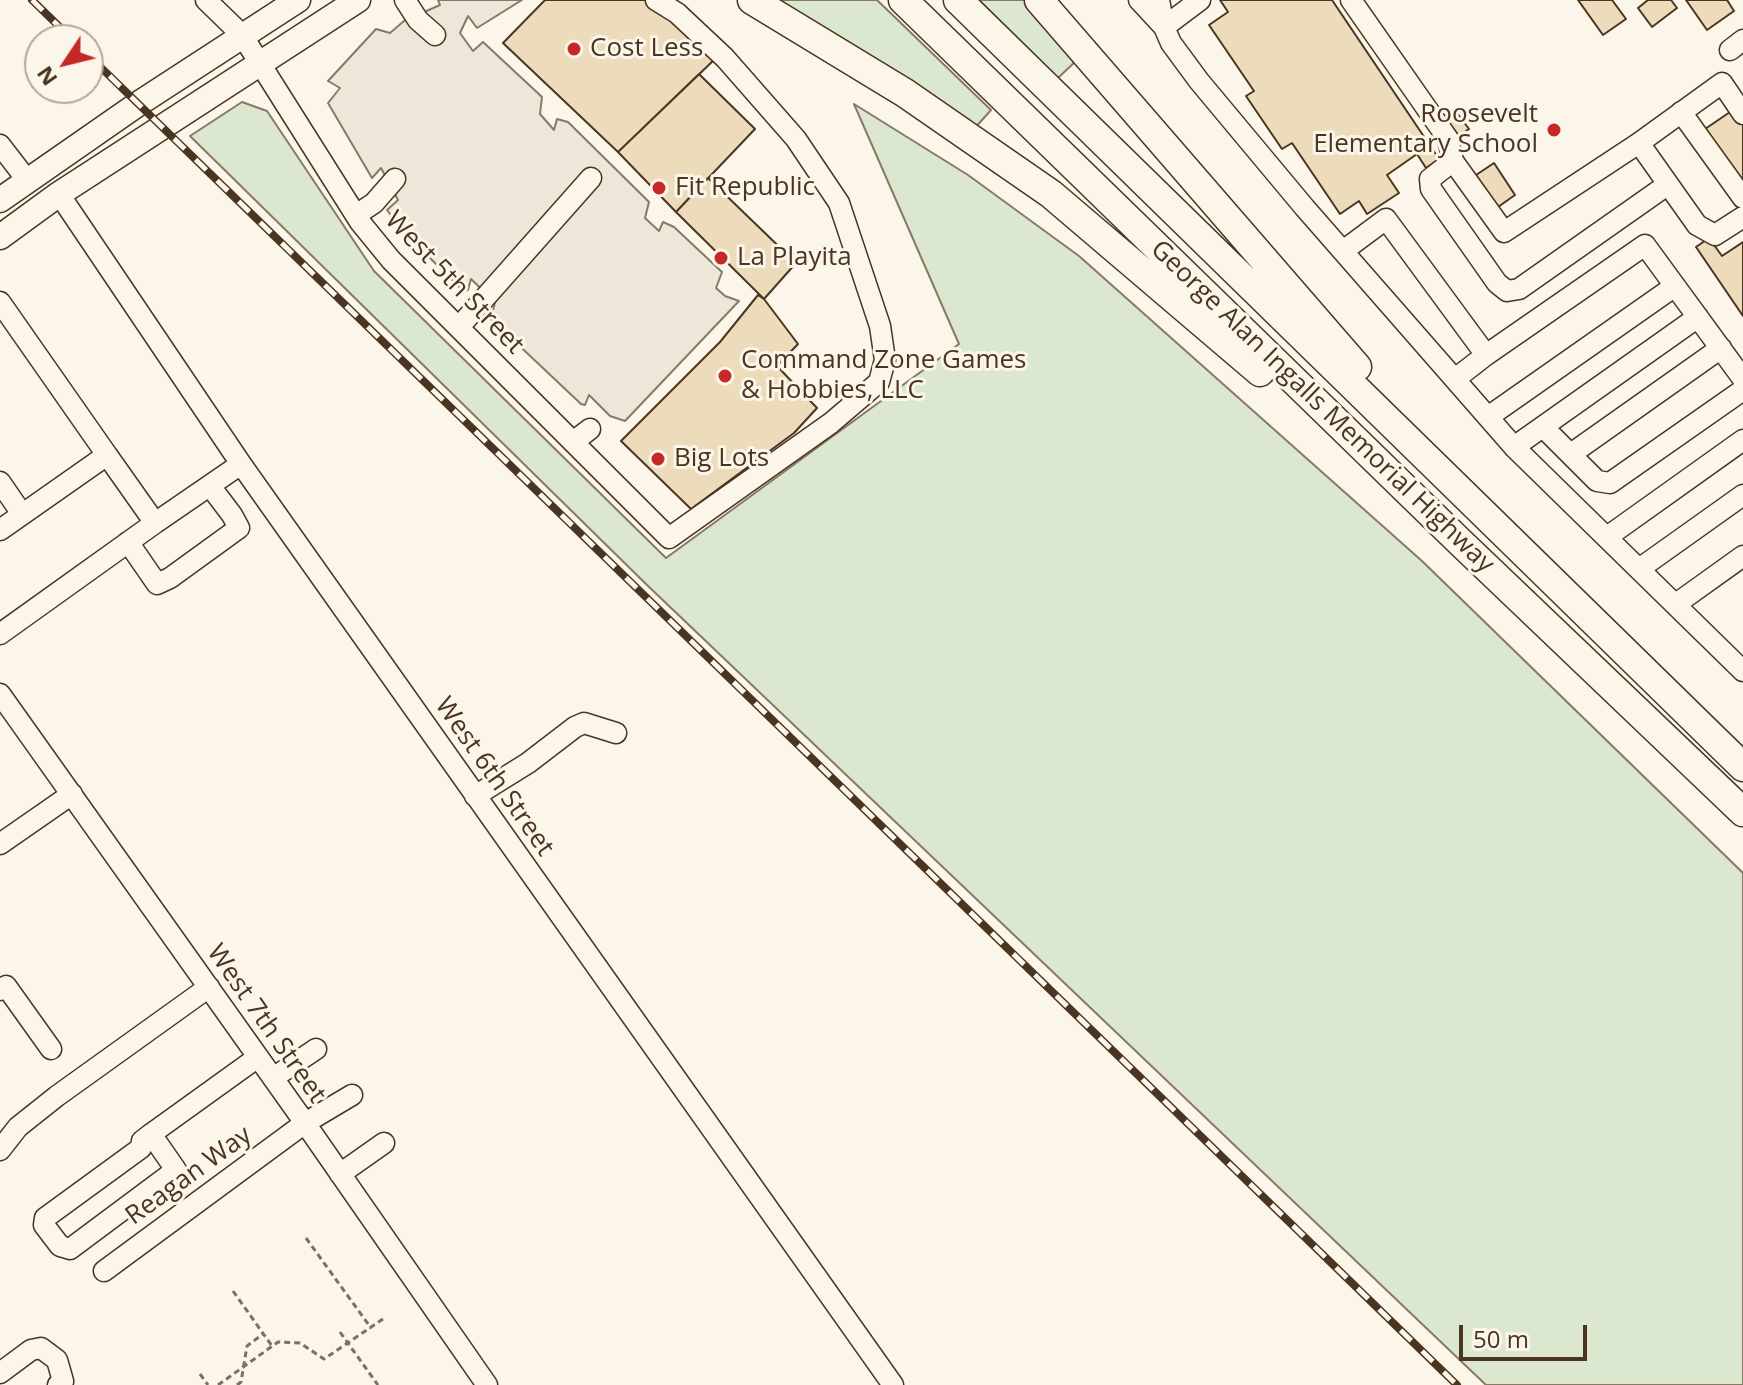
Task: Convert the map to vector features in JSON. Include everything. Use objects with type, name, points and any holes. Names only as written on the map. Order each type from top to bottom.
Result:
[{"type":"highway","points":[[752,0],[905,93],[1051,194],[1459,541]]},
{"type":"highway","name":"George Alan Ingalls Memorial Highway","points":[[903,0],[1459,541],[1743,812]]},
{"type":"highway","name":"George Alan Ingalls Memorial Highway","points":[[958,0],[1743,767]]},
{"type":"highway","points":[[1039,0],[1479,511]]},
{"type":"main road","points":[[0,200],[128,111],[298,0]]},
{"type":"main road","points":[[0,237],[59,194],[358,0]]},
{"type":"main road","points":[[59,194],[58,183],[69,167],[121,131],[128,111]]},
{"type":"main road","points":[[0,220],[27,202],[32,189],[27,180]]},
{"type":"street","name":"West 5th Street","points":[[206,0],[242,35],[356,215],[391,260],[669,538],[831,423],[879,382],[885,360],[880,326],[839,203],[796,139],[725,58],[677,13],[656,0]]},
{"type":"street","points":[[405,0],[418,20],[435,35]]},
{"type":"street","points":[[1139,0],[1164,27]]},
{"type":"street","points":[[1159,0],[1164,27],[1171,43],[1199,81],[1343,251],[1514,447],[1743,671]]},
{"type":"street","points":[[1164,27],[1200,0]]},
{"type":"street","points":[[1351,0],[1448,139],[1453,161],[1504,232],[1639,143],[1722,83],[1743,114]]},
{"type":"street","points":[[1681,112],[1743,198]]},
{"type":"street","points":[[1639,143],[1697,225],[1706,232],[1715,235],[1743,217]]},
{"type":"street","points":[[0,145],[27,180]]},
{"type":"street","points":[[1453,161],[1430,179],[1431,189],[1497,283],[1507,291],[1519,289],[1667,185]]},
{"type":"street","points":[[459,327],[591,178]]},
{"type":"street","points":[[356,215],[374,203],[395,179]]},
{"type":"street","name":"West 6th Street","points":[[59,194],[241,464],[893,1385]]},
{"type":"street","points":[[1343,251],[1386,219],[1486,355]]},
{"type":"street","points":[[1455,379],[1645,245],[1743,379]]},
{"type":"street","points":[[1488,417],[1675,286]]},
{"type":"street","points":[[0,302],[155,523]]},
{"type":"street","points":[[1514,447],[1698,317]]},
{"type":"street","points":[[1571,454],[1721,348]]},
{"type":"street","points":[[1543,427],[1597,481],[1610,483],[1743,390]]},
{"type":"street","points":[[573,442],[590,429]]},
{"type":"street","points":[[1607,537],[1743,440]]},
{"type":"street","points":[[0,530],[107,455]]},
{"type":"street","points":[[0,634],[241,464]]},
{"type":"street","points":[[0,482],[22,514]]},
{"type":"street","points":[[128,542],[157,584],[170,578],[239,528],[210,486]]},
{"type":"street","points":[[1639,569],[1743,495]]},
{"type":"street","points":[[1676,604],[1740,564]]},
{"type":"street","name":"West 7th Street","points":[[0,694],[487,1385]]},
{"type":"street","points":[[475,796],[528,763],[575,727],[584,723],[616,733]]},
{"type":"street","points":[[0,844],[72,794]]},
{"type":"street","points":[[0,990],[6,986],[51,1049]]},
{"type":"street","points":[[0,1150],[18,1127],[57,1096],[209,987]]},
{"type":"street","points":[[273,1078],[316,1049]]},
{"type":"street","points":[[151,1134],[176,1170],[70,1249],[60,1246],[44,1225],[45,1218],[141,1148],[142,1141],[151,1134],[258,1057]]},
{"type":"street","name":"Reagan Way","points":[[104,1271],[305,1123],[352,1095]]},
{"type":"street","points":[[340,1174],[384,1143]]},
{"type":"street","points":[[0,1373],[31,1350],[41,1348],[57,1360],[63,1381],[58,1385]]},
{"type":"path","points":[[306,1238],[371,1328]]},
{"type":"path","points":[[233,1291],[272,1346]]},
{"type":"path","points":[[218,1385],[278,1342],[300,1343],[324,1359],[383,1319]]},
{"type":"path","points":[[340,1332],[378,1385]]},
{"type":"path","points":[[237,1385],[241,1382],[247,1346],[263,1334]]},
{"type":"path","points":[[200,1374],[208,1385]]},
{"type":"green space","points":[[768,0],[877,0],[991,110],[974,129]]},
{"type":"green space","points":[[979,0],[1030,0],[1078,59],[1058,78]]},
{"type":"green space","points":[[242,102],[267,111],[374,271],[666,558],[959,344],[854,104],[968,175],[1079,256],[1422,561],[1743,873],[1743,1385],[1486,1385],[647,585],[190,136]]},
{"type":"shaded area","points":[[438,0],[522,0],[477,28],[468,16],[460,33],[473,51],[483,42],[542,97],[540,114],[554,130],[557,119],[568,122],[649,202],[645,218],[659,231],[663,222],[674,227],[722,272],[716,288],[725,296],[739,301],[625,421],[610,416],[589,395],[585,405],[581,404],[491,319],[495,302],[471,279],[468,290],[463,291],[401,229],[387,210],[398,200],[381,168],[372,178],[328,103],[340,88],[328,81],[376,29],[390,33],[404,21],[440,5]]},
{"type":"building","points":[[545,0],[650,0],[716,58],[618,152],[503,43]]},
{"type":"building","points":[[1220,0],[1332,0],[1439,159],[1426,168],[1417,154],[1387,175],[1399,193],[1367,214],[1359,201],[1340,214],[1292,143],[1282,149],[1246,96],[1254,91],[1209,25],[1228,12]]},
{"type":"building","points":[[1578,0],[1612,0],[1626,19],[1603,35]]},
{"type":"building","points":[[1648,0],[1671,0],[1677,8],[1652,27],[1638,8]]},
{"type":"building","points":[[1686,0],[1727,0],[1734,11],[1707,30]]},
{"type":"building","points":[[699,74],[755,129],[676,212],[618,152]]},
{"type":"building","points":[[1454,109],[1469,129],[1459,136],[1444,116]]},
{"type":"building","points":[[1733,110],[1743,125],[1743,185],[1705,129]]},
{"type":"building","points":[[1494,163],[1515,195],[1498,207],[1476,175]]},
{"type":"building","points":[[708,178],[796,263],[764,299],[676,212]]},
{"type":"building","points":[[1709,238],[1722,256],[1743,242],[1743,316],[1696,247]]},
{"type":"building","points":[[758,295],[798,344],[777,366],[817,408],[794,433],[691,509],[621,441],[720,342]]},
{"type":"railway","points":[[32,0],[57,24]]},
{"type":"railway","points":[[104,71],[1457,1385]]},
{"type":"place","name":"Cost Less","points":[[574,49]]},
{"type":"place","name":"Roosevelt Elementary School","points":[[1554,130]]},
{"type":"place","name":"Fit Republic","points":[[659,188]]},
{"type":"place","name":"La Playita","points":[[721,258]]},
{"type":"place","name":"Command Zone Games & Hobbies, LLC","points":[[725,376]]},
{"type":"place","name":"Big Lots","points":[[658,459]]}]
